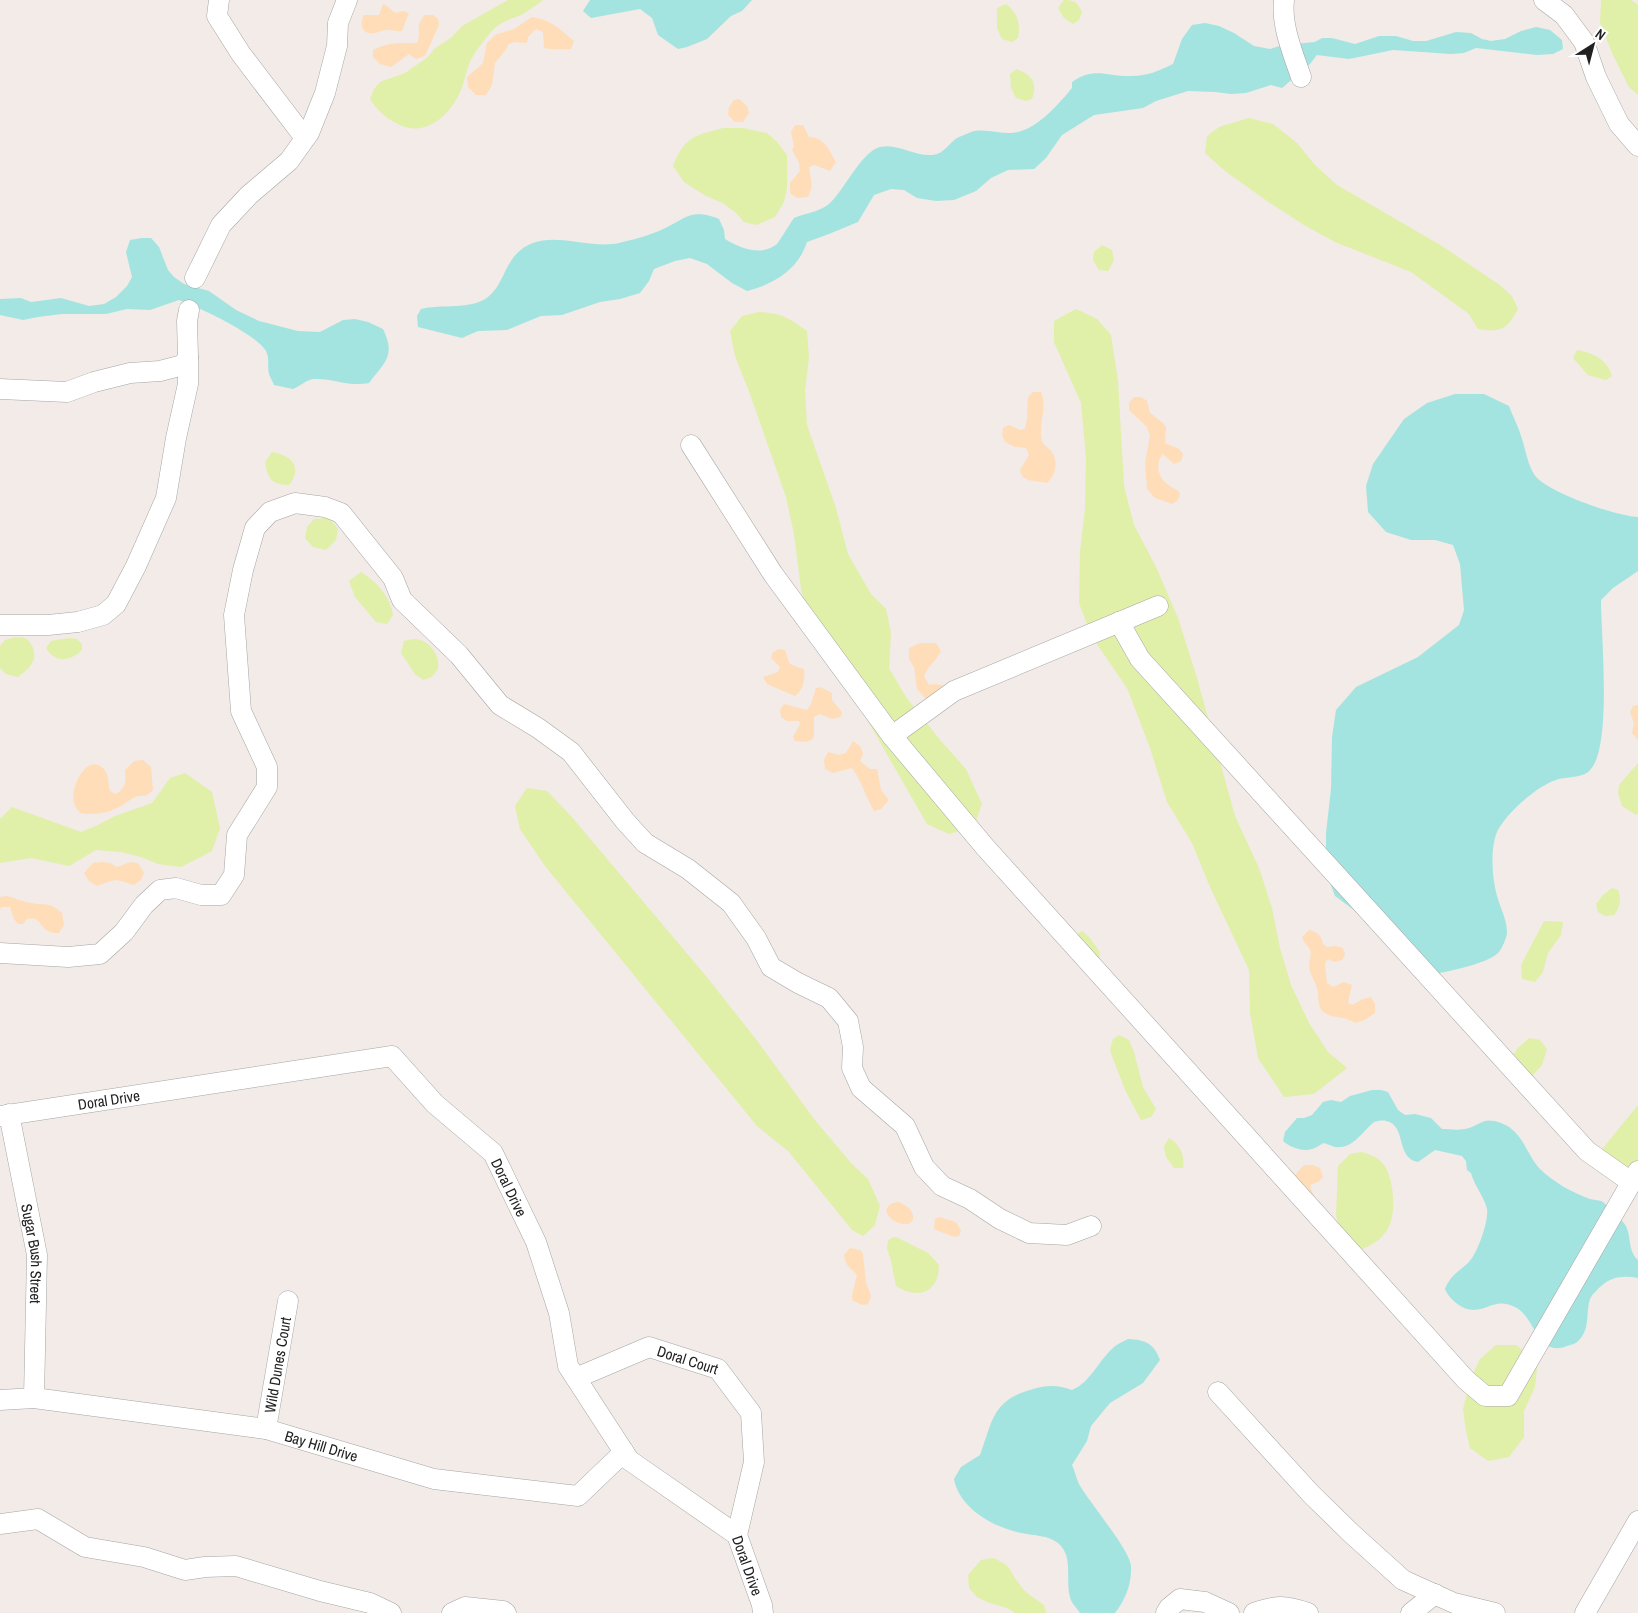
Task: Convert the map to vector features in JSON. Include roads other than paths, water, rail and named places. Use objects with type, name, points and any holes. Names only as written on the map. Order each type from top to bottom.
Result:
[{"type":"street","points":[[219,0],[217,16],[241,54],[305,138]]},
{"type":"street","points":[[195,278],[221,225],[249,195],[289,161],[309,133],[325,93],[337,46],[338,24],[347,0]]},
{"type":"street","points":[[1284,0],[1283,12],[1301,77]]},
{"type":"street","points":[[1544,0],[1564,15],[1584,42],[1596,77],[1620,124],[1638,146]]},
{"type":"street","points":[[0,625],[48,625],[78,622],[103,615],[116,604],[136,566],[166,498],[176,438],[188,384],[187,321],[189,310]]},
{"type":"street","points":[[0,388],[67,392],[94,382],[130,373],[160,371],[183,365],[188,357]]},
{"type":"street","points":[[691,446],[773,574],[892,736],[984,847],[1466,1380],[1485,1396],[1508,1396],[1635,1176],[1587,1150],[1140,658],[1119,622]]},
{"type":"street","points":[[0,953],[68,958],[100,954],[124,932],[144,905],[160,890],[176,888],[201,895],[221,895],[234,876],[237,836],[268,787],[267,766],[241,711],[234,615],[243,570],[256,528],[270,512],[295,503],[324,507],[341,513],[393,578],[402,600],[459,655],[500,705],[538,728],[571,752],[625,821],[645,842],[688,870],[730,902],[756,938],[771,967],[829,998],[848,1021],[853,1047],[852,1068],[861,1088],[905,1126],[924,1167],[942,1186],[1029,1233],[1067,1236],[1091,1226]]},
{"type":"street","points":[[892,736],[954,691],[1158,606]]},
{"type":"street","name":"Doral Drive","points":[[5,1115],[392,1056],[435,1104],[493,1153],[536,1242],[559,1313],[568,1366],[629,1460],[737,1535],[762,1605],[763,1613]]},
{"type":"street","name":"Sugar Bush Street","points":[[5,1115],[37,1255],[34,1398]]},
{"type":"street","name":"Wild Dunes Court","points":[[266,1429],[288,1301]]},
{"type":"street","name":"Doral Court","points":[[576,1378],[649,1347],[718,1369],[751,1413],[754,1462],[737,1535]]},
{"type":"street","points":[[1218,1392],[1311,1494],[1403,1580],[1454,1603],[1495,1613]]},
{"type":"street","name":"Bay Hill Drive","points":[[0,1400],[34,1398],[266,1429],[434,1479],[578,1496],[624,1452]]},
{"type":"street","points":[[0,1524],[38,1520],[85,1546],[144,1557],[184,1570],[236,1566],[320,1591],[370,1603],[391,1613]]},
{"type":"street","points":[[1585,1613],[1638,1521]]},
{"type":"street","points":[[1411,1613],[1435,1594]]},
{"type":"street","points":[[1166,1613],[1180,1599],[1206,1602],[1229,1613]]},
{"type":"street","points":[[1254,1613],[1270,1608],[1288,1606],[1308,1613]]},
{"type":"street","points":[[452,1613],[465,1607],[503,1611],[506,1613]]},
{"type":"water","points":[[590,0],[752,0],[742,11],[731,16],[707,39],[678,49],[658,35],[652,18],[640,9],[591,18],[583,11]]},
{"type":"water","points":[[1205,23],[1219,26],[1234,33],[1254,46],[1270,49],[1283,45],[1315,42],[1322,38],[1332,38],[1355,44],[1379,36],[1396,36],[1413,41],[1426,41],[1456,32],[1471,33],[1491,41],[1505,39],[1521,31],[1536,27],[1550,30],[1562,40],[1563,49],[1553,54],[1537,55],[1476,48],[1464,53],[1451,54],[1393,50],[1349,59],[1317,55],[1310,64],[1282,88],[1271,85],[1246,93],[1231,94],[1188,91],[1156,101],[1143,108],[1094,115],[1062,135],[1046,158],[1034,169],[1008,170],[991,178],[976,191],[954,200],[936,201],[917,198],[904,190],[891,189],[874,195],[858,222],[807,242],[803,252],[791,268],[775,280],[757,288],[747,291],[732,283],[707,264],[690,258],[675,261],[654,269],[649,281],[640,293],[600,302],[562,315],[541,316],[507,330],[478,331],[462,338],[418,327],[417,316],[421,309],[473,304],[488,297],[499,284],[516,254],[533,243],[543,240],[564,240],[597,244],[619,243],[654,233],[688,216],[701,214],[719,219],[724,230],[725,239],[737,245],[757,251],[771,248],[777,244],[794,218],[817,211],[829,204],[859,164],[873,150],[886,146],[934,155],[941,152],[957,138],[971,132],[1009,133],[1027,129],[1052,110],[1072,88],[1072,82],[1080,77],[1094,73],[1123,76],[1143,75],[1173,64],[1182,39],[1192,25]]},
{"type":"water","points":[[151,238],[159,247],[168,270],[174,277],[184,284],[209,291],[236,310],[259,321],[298,331],[320,332],[343,320],[355,319],[368,322],[383,329],[389,346],[389,352],[384,364],[369,383],[354,384],[312,379],[293,389],[274,385],[269,374],[266,351],[260,344],[239,329],[179,300],[150,310],[127,309],[106,314],[62,314],[23,320],[0,315],[0,299],[21,298],[31,302],[61,298],[89,306],[104,304],[116,297],[127,286],[132,277],[126,252],[130,240]]},
{"type":"water","points":[[1455,394],[1484,394],[1509,406],[1521,435],[1531,469],[1537,478],[1545,484],[1556,491],[1585,503],[1615,513],[1638,517],[1638,571],[1613,588],[1601,600],[1603,714],[1597,756],[1591,769],[1579,776],[1548,783],[1531,794],[1514,809],[1497,832],[1493,847],[1492,864],[1495,889],[1507,927],[1503,946],[1498,953],[1485,961],[1430,975],[1412,964],[1354,910],[1335,896],[1326,872],[1326,833],[1331,789],[1332,737],[1336,710],[1356,687],[1418,657],[1459,625],[1464,610],[1460,564],[1453,545],[1435,540],[1411,540],[1386,532],[1368,512],[1366,486],[1373,464],[1404,419],[1427,403]]},
{"type":"water","points":[[1372,1090],[1388,1092],[1398,1110],[1405,1115],[1415,1114],[1431,1118],[1442,1129],[1466,1129],[1484,1121],[1495,1121],[1514,1131],[1535,1163],[1545,1174],[1577,1194],[1603,1202],[1621,1220],[1626,1226],[1632,1251],[1638,1260],[1638,1278],[1617,1278],[1608,1281],[1600,1287],[1593,1294],[1590,1301],[1586,1328],[1581,1338],[1574,1344],[1557,1348],[1543,1342],[1528,1319],[1515,1307],[1498,1304],[1469,1310],[1456,1303],[1445,1289],[1452,1277],[1468,1263],[1475,1253],[1484,1229],[1487,1214],[1484,1200],[1471,1173],[1467,1170],[1466,1161],[1462,1156],[1435,1150],[1418,1162],[1411,1159],[1403,1148],[1397,1129],[1386,1121],[1374,1122],[1347,1146],[1335,1147],[1324,1143],[1313,1149],[1304,1150],[1293,1147],[1283,1141],[1285,1132],[1297,1118],[1312,1115],[1323,1102],[1331,1100],[1341,1102],[1350,1096]]},
{"type":"water","points":[[1128,1339],[1139,1340],[1152,1346],[1160,1360],[1143,1383],[1110,1403],[1091,1426],[1087,1441],[1072,1465],[1079,1484],[1117,1538],[1129,1559],[1131,1566],[1129,1585],[1122,1603],[1115,1613],[1080,1613],[1071,1599],[1068,1561],[1063,1548],[1054,1540],[1000,1527],[979,1515],[963,1499],[954,1479],[961,1467],[980,1455],[996,1413],[1009,1399],[1043,1387],[1057,1386],[1072,1390],[1089,1377],[1114,1347]]}]
